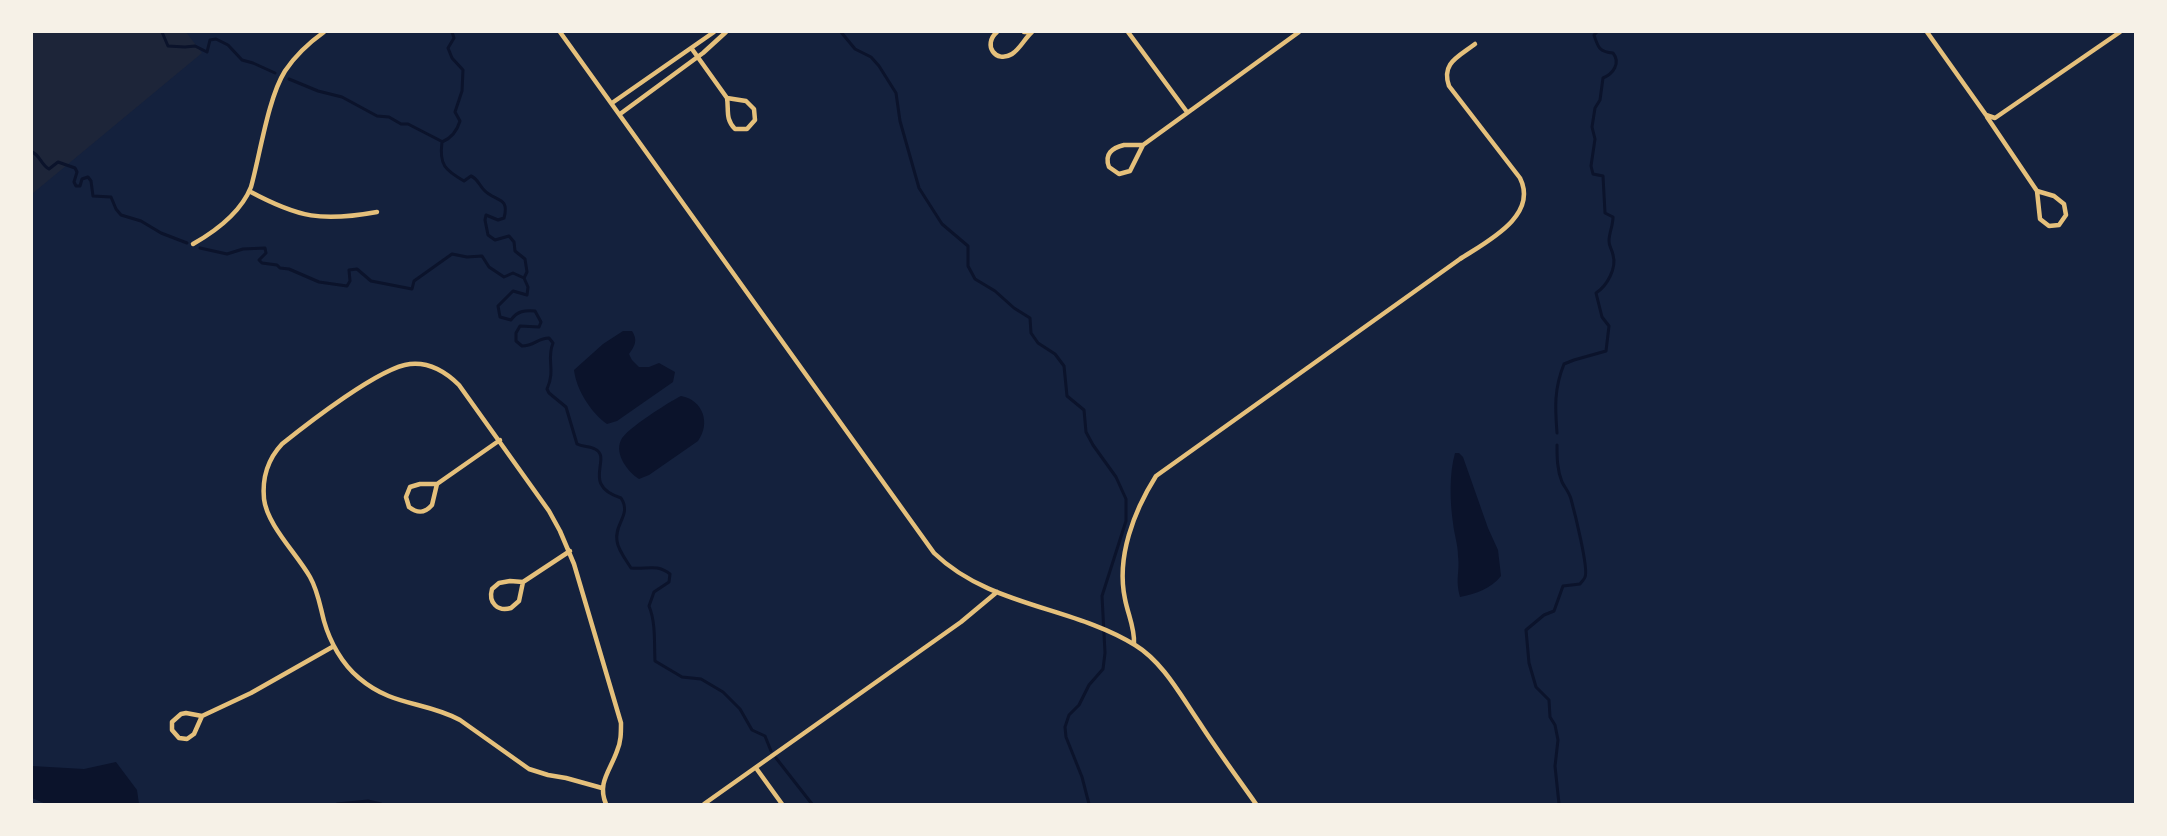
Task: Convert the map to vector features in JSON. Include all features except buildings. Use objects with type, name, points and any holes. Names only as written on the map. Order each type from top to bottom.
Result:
[{"type":"street","points":[[194,244],[232,215],[245,200],[279,83],[292,62],[324,32]]},
{"type":"street","points":[[560,32],[934,553],[960,575],[997,592],[1108,631],[1134,644],[1165,674],[1256,804]]},
{"type":"street","points":[[612,103],[714,32]]},
{"type":"street","points":[[620,114],[698,57],[726,32]]},
{"type":"street","points":[[997,32],[990,39],[990,46],[998,56],[1005,57],[1011,55],[1032,32]]},
{"type":"street","points":[[1024,32],[1032,32]]},
{"type":"street","points":[[1128,32],[1187,112]]},
{"type":"street","points":[[1143,145],[1124,145],[1111,150],[1108,156],[1109,167],[1119,174],[1130,171],[1143,145],[1299,32]]},
{"type":"street","points":[[1927,32],[2037,191],[2040,219],[2049,226],[2059,225],[2066,215],[2064,204],[2054,196],[2037,191]]},
{"type":"street","points":[[1986,115],[1995,118],[1999,116],[2120,32]]},
{"type":"street","points":[[1134,644],[1134,629],[1125,600],[1122,565],[1138,511],[1156,476],[1491,239],[1514,220],[1523,206],[1524,190],[1520,178],[1449,86],[1446,77],[1446,70],[1450,64],[1475,44]]},
{"type":"street","points":[[692,49],[727,98],[727,114],[731,125],[735,129],[747,129],[755,120],[754,109],[746,101],[727,98]]},
{"type":"street","points":[[249,191],[288,210],[306,215],[345,218],[377,212]]},
{"type":"street","points":[[602,788],[529,768],[450,714],[397,700],[376,690],[353,672],[334,646],[311,579],[267,510],[264,500],[265,479],[275,451],[299,430],[388,370],[410,364],[431,366],[451,377],[467,394],[549,511],[570,551],[621,723],[618,748],[603,780],[602,788],[606,804]]},
{"type":"street","points":[[437,484],[434,500],[429,509],[418,512],[409,507],[406,497],[410,487],[420,484],[437,484],[500,440]]},
{"type":"street","points":[[523,582],[519,601],[515,605],[506,610],[493,604],[491,594],[495,586],[510,581],[523,582],[570,551]]},
{"type":"street","points":[[704,804],[961,622],[997,592]]},
{"type":"street","points":[[202,716],[197,730],[191,737],[179,738],[173,733],[172,722],[181,714],[202,716],[251,693],[334,646]]},
{"type":"street","points":[[756,768],[782,804]]},
{"type":"shaded area","points":[[32,32],[186,32],[202,53],[32,194]]},
{"type":"shaded area","points":[[623,331],[632,331],[634,334],[635,343],[629,354],[639,367],[649,367],[659,363],[675,372],[673,382],[617,421],[607,424],[595,414],[585,400],[574,370],[603,344]]},
{"type":"shaded area","points":[[681,396],[695,402],[703,413],[702,434],[698,441],[649,475],[639,479],[621,457],[619,445],[621,440],[639,423]]},
{"type":"shaded area","points":[[1455,453],[1463,457],[1498,550],[1501,576],[1482,590],[1460,597],[1458,552],[1451,497]]},
{"type":"shaded area","points":[[116,762],[137,790],[139,804],[46,804],[32,798],[32,766],[84,769]]},
{"type":"waterway","points":[[162,32],[168,46],[195,46],[207,52],[210,40],[216,39],[228,45],[242,60],[275,73]]},
{"type":"waterway","points":[[442,142],[454,134],[460,121],[455,112],[462,91],[463,70],[452,58],[448,48],[454,38],[452,32]]},
{"type":"waterway","points":[[841,32],[855,49],[871,57],[896,93],[900,121],[919,188],[942,224],[968,246],[968,266],[975,279],[1030,318],[1031,333],[1038,343],[1055,354],[1064,366],[1067,396],[1084,410],[1086,432],[1116,477],[1126,499],[1126,521],[1102,596],[1105,653],[1103,669],[1089,685],[1079,705],[1069,715],[1065,727],[1066,737],[1082,777],[1089,804]]},
{"type":"waterway","points":[[1557,433],[1556,398],[1564,364],[1606,351],[1609,326],[1602,317],[1596,293],[1607,281],[1614,265],[1609,245],[1613,217],[1605,213],[1603,176],[1593,174],[1591,166],[1595,139],[1592,127],[1595,108],[1600,100],[1603,78],[1613,71],[1616,61],[1613,53],[1602,50],[1598,46],[1594,35],[1597,32]]},
{"type":"waterway","points":[[289,79],[318,91],[342,97],[377,116],[389,117],[401,124],[408,124],[441,141]]},
{"type":"waterway","points":[[442,142],[443,162],[448,170],[464,181],[473,177],[488,194],[500,200],[505,206],[504,218],[498,220],[486,215],[488,235],[495,240],[509,236],[514,242],[515,251],[525,259],[527,272],[524,278]]},
{"type":"waterway","points":[[32,152],[49,169],[58,162],[75,168],[76,186],[80,186],[82,179],[88,177],[91,181],[93,196],[111,197],[121,215],[141,221],[161,233],[187,243]]},
{"type":"waterway","points":[[200,248],[227,254],[243,249],[265,248],[266,253],[259,260],[262,263],[277,265],[319,282],[347,286],[350,281],[349,270],[357,269],[371,281],[412,289],[414,281],[452,254],[467,257],[482,256],[489,267],[504,277],[513,273],[524,278],[528,287],[527,295],[513,291],[498,306],[500,317],[511,320],[522,312],[535,311],[541,322],[539,327],[520,326],[516,333],[516,341],[526,346],[549,338],[553,343],[550,355],[551,376],[547,389],[566,407],[577,444],[593,448],[600,453],[599,472],[602,486],[609,493],[621,498],[624,504],[624,514],[617,535],[621,551],[631,568],[655,568],[670,574],[669,582],[654,592],[649,606],[654,626],[655,661],[682,677],[701,679],[723,692],[740,709],[752,730],[765,736],[771,751]]},
{"type":"waterway","points":[[1557,445],[1559,473],[1575,515],[1586,572],[1580,584],[1563,586],[1554,611],[1544,615],[1526,630],[1529,663],[1536,687],[1549,700],[1550,717],[1555,725],[1558,740],[1555,766],[1559,804]]},
{"type":"waterway","points":[[776,758],[812,804]]},
{"type":"waterway","points":[[337,804],[368,801],[381,804]]}]
